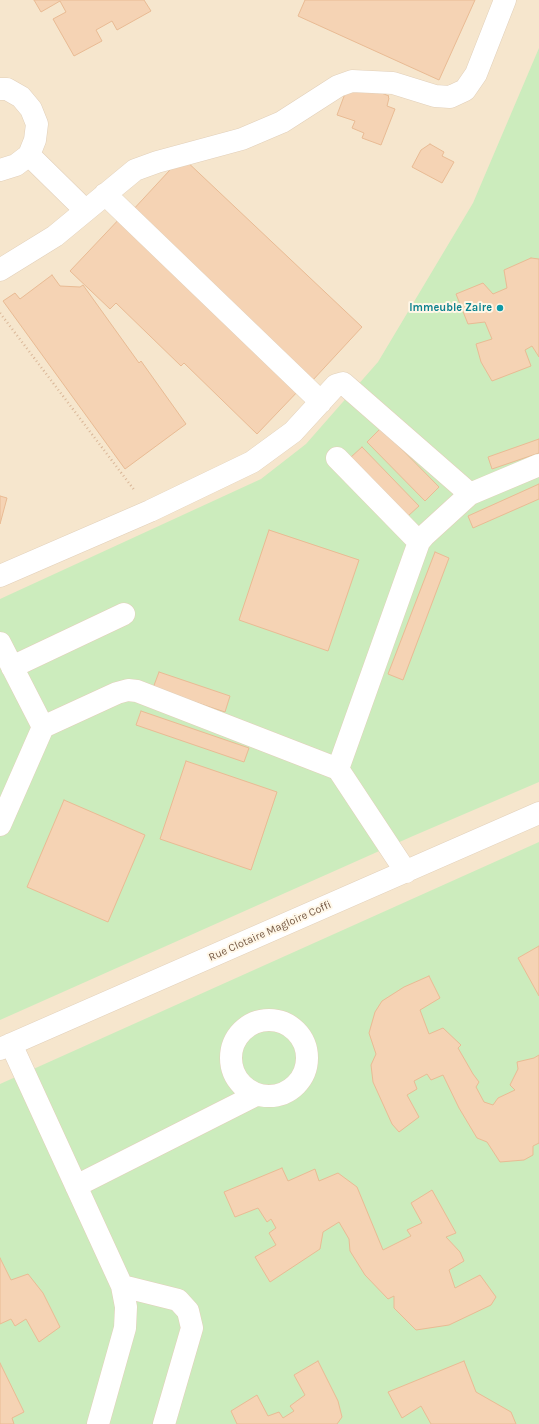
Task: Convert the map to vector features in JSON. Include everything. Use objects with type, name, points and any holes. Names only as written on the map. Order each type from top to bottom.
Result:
[{"type":"street","points":[[0,270],[55,236],[135,170],[157,162],[242,139],[282,122],[338,86],[352,81],[393,83],[435,96],[450,97],[465,90],[476,74],[505,0]]},
{"type":"street","points":[[0,89],[6,90],[21,97],[31,109],[37,124],[36,140],[28,155],[16,165],[0,170]]},
{"type":"street","points":[[28,155],[85,210]]},
{"type":"street","points":[[105,194],[321,402]]},
{"type":"street","points":[[0,576],[150,511],[252,462],[293,432],[336,385],[343,383],[470,494]]},
{"type":"street","points":[[337,458],[419,542]]},
{"type":"street","points":[[338,769],[419,542],[470,494],[539,465]]},
{"type":"street","points":[[12,667],[124,614]]},
{"type":"street","points":[[0,643],[43,727]]},
{"type":"street","points":[[0,825],[43,727],[117,693],[128,690],[137,691],[338,769],[406,872]]},
{"type":"street","name":"Rue Clotaire Magloire Coffi","points":[[5,1046],[406,872],[539,812]]},
{"type":"street","points":[[5,1046],[76,1186],[122,1286],[126,1307],[125,1328],[98,1424]]},
{"type":"street","points":[[76,1186],[256,1095]]},
{"type":"street","points":[[122,1286],[178,1300],[188,1312],[192,1328],[164,1424]]},
{"type":"path","points":[[0,313],[150,511]]},
{"type":"shaded area","points":[[0,0],[539,0],[539,1424],[0,1424]]},
{"type":"green space","points":[[539,48],[539,782],[413,836],[0,1020],[0,599],[261,479],[306,444],[378,362],[473,203]]},
{"type":"green space","points":[[539,842],[539,1424],[0,1424],[0,1084]]},
{"type":"building","points":[[34,0],[144,0],[151,11],[117,30],[112,21],[96,30],[102,41],[74,56],[53,19],[66,12],[60,1],[41,12]]},
{"type":"building","points":[[305,0],[475,0],[439,80],[298,16]]},
{"type":"building","points":[[349,83],[356,83],[389,96],[387,106],[395,109],[381,145],[362,138],[364,133],[352,128],[355,121],[337,115]]},
{"type":"building","points":[[430,144],[444,152],[442,156],[454,162],[442,183],[412,167],[421,150]]},
{"type":"building","points":[[182,157],[362,327],[312,381],[131,212]]},
{"type":"building","points":[[123,215],[301,388],[257,434],[184,363],[181,366],[116,303],[110,309],[70,271]]},
{"type":"building","name":"Immeuble Zaire","points":[[531,258],[539,259],[539,357],[532,346],[525,350],[531,366],[492,381],[481,362],[476,344],[492,339],[485,322],[468,324],[456,294],[483,283],[493,294],[507,288],[504,270]]},
{"type":"building","points":[[52,275],[60,286],[80,287],[83,285],[139,363],[141,361],[186,424],[125,469],[3,301],[15,293],[20,299]]},
{"type":"building","points":[[381,428],[439,487],[425,501],[367,442]]},
{"type":"building","points":[[539,439],[539,453],[492,469],[488,457]]},
{"type":"building","points":[[362,447],[419,506],[408,516],[351,457]]},
{"type":"building","points":[[539,484],[539,499],[473,528],[468,516]]},
{"type":"building","points":[[0,496],[7,498],[0,524]]},
{"type":"building","points":[[269,530],[359,560],[328,651],[239,620]]},
{"type":"building","points":[[435,552],[449,558],[403,680],[388,674]]},
{"type":"building","points":[[159,672],[230,696],[225,712],[153,688]]},
{"type":"building","points":[[141,711],[249,748],[244,762],[136,725]]},
{"type":"building","points":[[186,761],[277,792],[251,870],[160,839]]},
{"type":"building","points":[[64,800],[145,835],[108,922],[27,887]]},
{"type":"building","points":[[539,946],[539,996],[518,958]]},
{"type":"building","points":[[429,976],[440,998],[420,1010],[429,1034],[443,1028],[461,1045],[458,1048],[479,1082],[476,1087],[484,1102],[493,1105],[498,1098],[515,1090],[510,1085],[518,1069],[517,1062],[534,1058],[539,1055],[539,1143],[533,1146],[533,1155],[524,1160],[500,1162],[487,1142],[477,1138],[459,1108],[443,1075],[431,1080],[427,1074],[414,1081],[417,1089],[407,1095],[419,1117],[399,1132],[392,1124],[373,1082],[371,1065],[376,1054],[369,1033],[375,1012],[382,1001],[404,987]]},
{"type":"building","points":[[282,1168],[288,1181],[315,1169],[319,1181],[338,1173],[357,1187],[383,1250],[411,1236],[407,1230],[422,1223],[411,1203],[432,1190],[456,1233],[446,1237],[460,1252],[464,1261],[449,1270],[455,1288],[480,1275],[496,1297],[491,1305],[449,1325],[416,1330],[394,1308],[394,1296],[388,1299],[365,1275],[350,1251],[349,1239],[339,1222],[323,1232],[320,1249],[270,1282],[255,1257],[276,1245],[269,1233],[276,1228],[271,1219],[267,1222],[258,1208],[235,1217],[224,1192]]},
{"type":"building","points":[[0,1258],[11,1280],[28,1274],[43,1293],[60,1327],[39,1342],[26,1319],[15,1326],[11,1319],[0,1324]]},
{"type":"building","points":[[318,1361],[338,1401],[342,1417],[337,1424],[237,1424],[231,1411],[257,1395],[268,1416],[279,1412],[283,1418],[294,1411],[290,1406],[305,1395],[294,1375]]},
{"type":"building","points":[[464,1361],[476,1392],[511,1412],[516,1424],[431,1424],[421,1406],[402,1418],[388,1392]]},
{"type":"building","points":[[0,1363],[24,1412],[12,1418],[14,1424],[0,1424]]},
{"type":"place","name":"Immeuble Zaire","points":[[500,308]]}]
